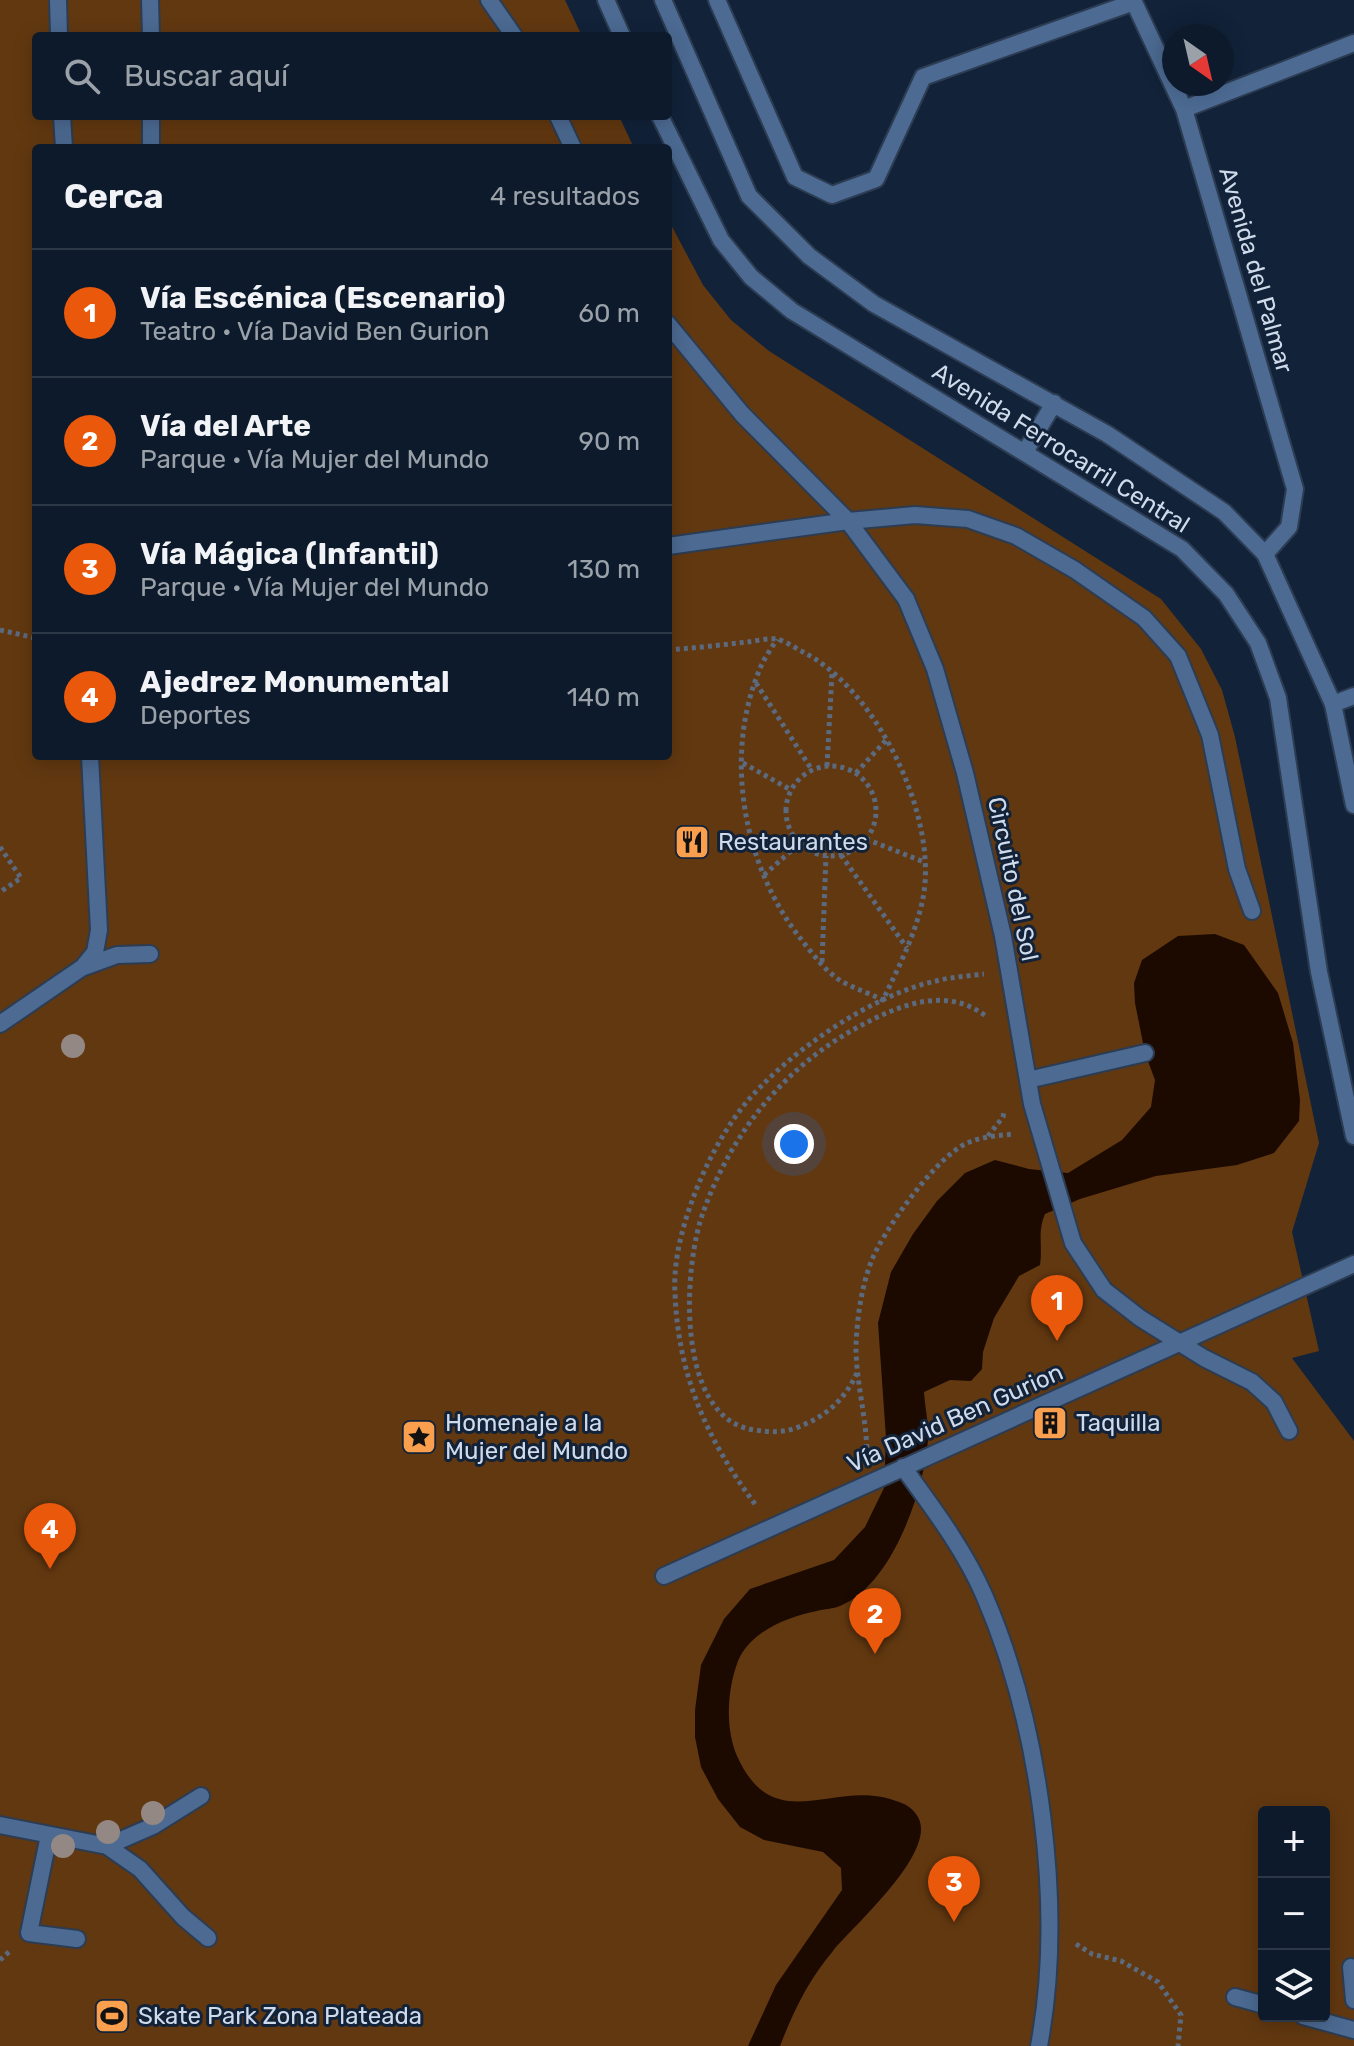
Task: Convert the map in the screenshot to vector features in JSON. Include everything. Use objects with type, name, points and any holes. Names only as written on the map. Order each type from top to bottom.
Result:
[{"type":"street","points":[[58,0],[59,32]]},
{"type":"street","points":[[150,0],[151,32]]},
{"type":"street","points":[[489,0],[511,32]]},
{"type":"street","points":[[606,0],[620,32]]},
{"type":"street","name":"Avenida Ferrocarril Central","points":[[663,0],[749,196],[809,256],[874,304],[1107,434],[1224,512],[1265,554],[1333,704],[1354,805]]},
{"type":"street","points":[[717,0],[795,177],[832,195],[876,179],[923,77],[1134,1]]},
{"type":"street","name":"Avenida del Palmar","points":[[1134,1],[1184,109],[1295,489],[1289,527],[1265,554]]},
{"type":"street","points":[[1184,109],[1354,43]]},
{"type":"street","points":[[62,120],[64,144]]},
{"type":"street","points":[[151,120],[151,144]]},
{"type":"street","points":[[560,120],[571,144]]},
{"type":"street","name":"Avenida Ferrocarril Central","points":[[662,120],[721,240],[751,277],[792,311],[1182,549],[1226,594],[1258,643],[1278,698],[1319,972],[1354,1136]]},
{"type":"street","name":"Circuito del Sol","points":[[672,329],[742,414],[848,521],[906,599],[935,669],[965,773],[1008,970],[1028,1080],[1073,1243],[1104,1290],[1140,1318],[1204,1358],[1252,1382],[1274,1402],[1289,1431]]},
{"type":"street","points":[[1025,452],[1054,403]]},
{"type":"street","points":[[672,545],[915,515],[968,519],[1028,543],[1075,570],[1144,618],[1178,656],[1210,735],[1237,869],[1252,911]]},
{"type":"street","points":[[1333,704],[1354,696]]},
{"type":"street","points":[[83,967],[95,952],[99,930],[90,760]]},
{"type":"street","points":[[0,1024],[101,958],[150,954]]},
{"type":"street","points":[[1028,1080],[1145,1053]]},
{"type":"street","name":"Vía David Ben Gurion","points":[[664,1576],[1354,1264]]},
{"type":"street","points":[[903,1467],[942,1522],[983,1591],[1006,1650],[1033,1765],[1049,1908],[1048,1980],[1039,2046]]},
{"type":"street","points":[[107,1846],[153,1826],[201,1796]]},
{"type":"street","points":[[0,1825],[107,1846],[140,1869],[183,1917],[208,1938]]},
{"type":"street","points":[[49,1835],[29,1933],[77,1939]]},
{"type":"street","points":[[1351,1967],[1354,2000]]},
{"type":"street","points":[[1235,1997],[1258,2003]]},
{"type":"street","points":[[1325,2022],[1354,2030]]},
{"type":"path","points":[[0,630],[32,637]]},
{"type":"path","points":[[672,650],[777,639],[813,656],[832,673],[872,716],[887,739],[907,782],[917,816],[924,862],[923,897],[907,948],[883,1000]]},
{"type":"path","points":[[777,639],[759,672],[748,711],[742,787],[748,830],[774,898],[792,927],[838,978],[883,1000]]},
{"type":"path","points":[[827,766],[832,673]]},
{"type":"path","points":[[756,682],[812,770]]},
{"type":"path","points":[[856,773],[887,739]]},
{"type":"path","points":[[743,763],[791,790]]},
{"type":"path","points":[[827,766],[842,767],[856,773],[867,783],[874,796],[874,826],[866,839],[841,855],[826,856],[800,843],[791,832],[786,818],[791,790],[799,778],[827,766]]},
{"type":"path","points":[[866,839],[924,862]]},
{"type":"path","points":[[764,875],[800,843]]},
{"type":"path","points":[[0,847],[21,878],[0,892]]},
{"type":"path","points":[[841,855],[907,948]]},
{"type":"path","points":[[822,962],[826,856]]},
{"type":"path","points":[[772,1526],[719,1449],[699,1413],[678,1334],[674,1290],[678,1252],[690,1206],[705,1167],[745,1104],[799,1052],[837,1025],[883,1000],[933,981],[1008,970]]},
{"type":"path","points":[[857,1373],[848,1393],[835,1406],[819,1418],[792,1429],[772,1433],[745,1429],[728,1418],[704,1384],[695,1361],[690,1333],[690,1266],[703,1212],[720,1172],[761,1104],[781,1084],[850,1031],[914,1002],[936,1000],[955,1001],[978,1010],[989,1019]]},
{"type":"path","points":[[773,1075],[781,1084]]},
{"type":"path","points":[[988,1136],[1003,1117],[1006,1106]]},
{"type":"path","points":[[862,1486],[867,1453],[857,1373],[859,1307],[872,1260],[890,1228],[932,1172],[960,1147],[988,1136],[1020,1133],[1042,1135]]},
{"type":"path","points":[[690,1206],[703,1212]]},
{"type":"path","points":[[1049,1908],[1073,1942],[1092,1954],[1121,1961],[1158,1982],[1181,2015],[1178,2046]]},
{"type":"shaded area","points":[[0,0],[565,0],[580,32],[32,32],[32,120],[621,120],[632,144],[32,144],[32,760],[672,760],[672,227],[703,285],[731,320],[769,351],[1161,599],[1201,649],[1222,690],[1235,737],[1319,1143],[1292,1232],[1319,1351],[1292,1358],[1354,1441],[1354,2046],[0,2046]]},
{"type":"shaded area","points":[[1215,934],[1244,945],[1278,993],[1293,1043],[1300,1100],[1299,1121],[1274,1153],[1237,1165],[1156,1176],[1080,1199],[1045,1214],[1041,1227],[1040,1265],[1019,1276],[994,1318],[983,1352],[982,1369],[971,1381],[950,1380],[924,1392],[928,1434],[925,1461],[912,1509],[890,1558],[859,1595],[840,1606],[794,1617],[771,1627],[752,1641],[738,1661],[730,1696],[729,1721],[737,1756],[752,1781],[769,1795],[788,1801],[873,1796],[896,1801],[914,1811],[921,1829],[907,1866],[816,1973],[796,2008],[780,2046],[748,2046],[776,1985],[842,1890],[841,1868],[823,1852],[764,1840],[740,1827],[718,1799],[701,1767],[695,1737],[701,1665],[724,1619],[750,1589],[834,1560],[865,1527],[884,1488],[886,1438],[878,1323],[891,1272],[913,1234],[937,1201],[965,1173],[995,1160],[1029,1169],[1068,1173],[1122,1140],[1151,1107],[1155,1080],[1145,1053],[1135,1003],[1134,983],[1142,960],[1178,936]]},
{"type":"place","name":"Restaurantes","points":[[692,842]]},
{"type":"place","name":"Vía Escénica (Escenario)","points":[[1057,1341]]},
{"type":"place","name":"Taquilla","points":[[1050,1423]]},
{"type":"place","name":"Homenaje a la Mujer del Mundo","points":[[419,1437]]},
{"type":"place","name":"Ajedrez Monumental","points":[[50,1569]]},
{"type":"place","name":"Vía del Arte","points":[[875,1654]]},
{"type":"place","name":"Vía Mágica (Infantil)","points":[[954,1922]]},
{"type":"place","name":"Skate Park Zona Plateada","points":[[112,2016]]}]
